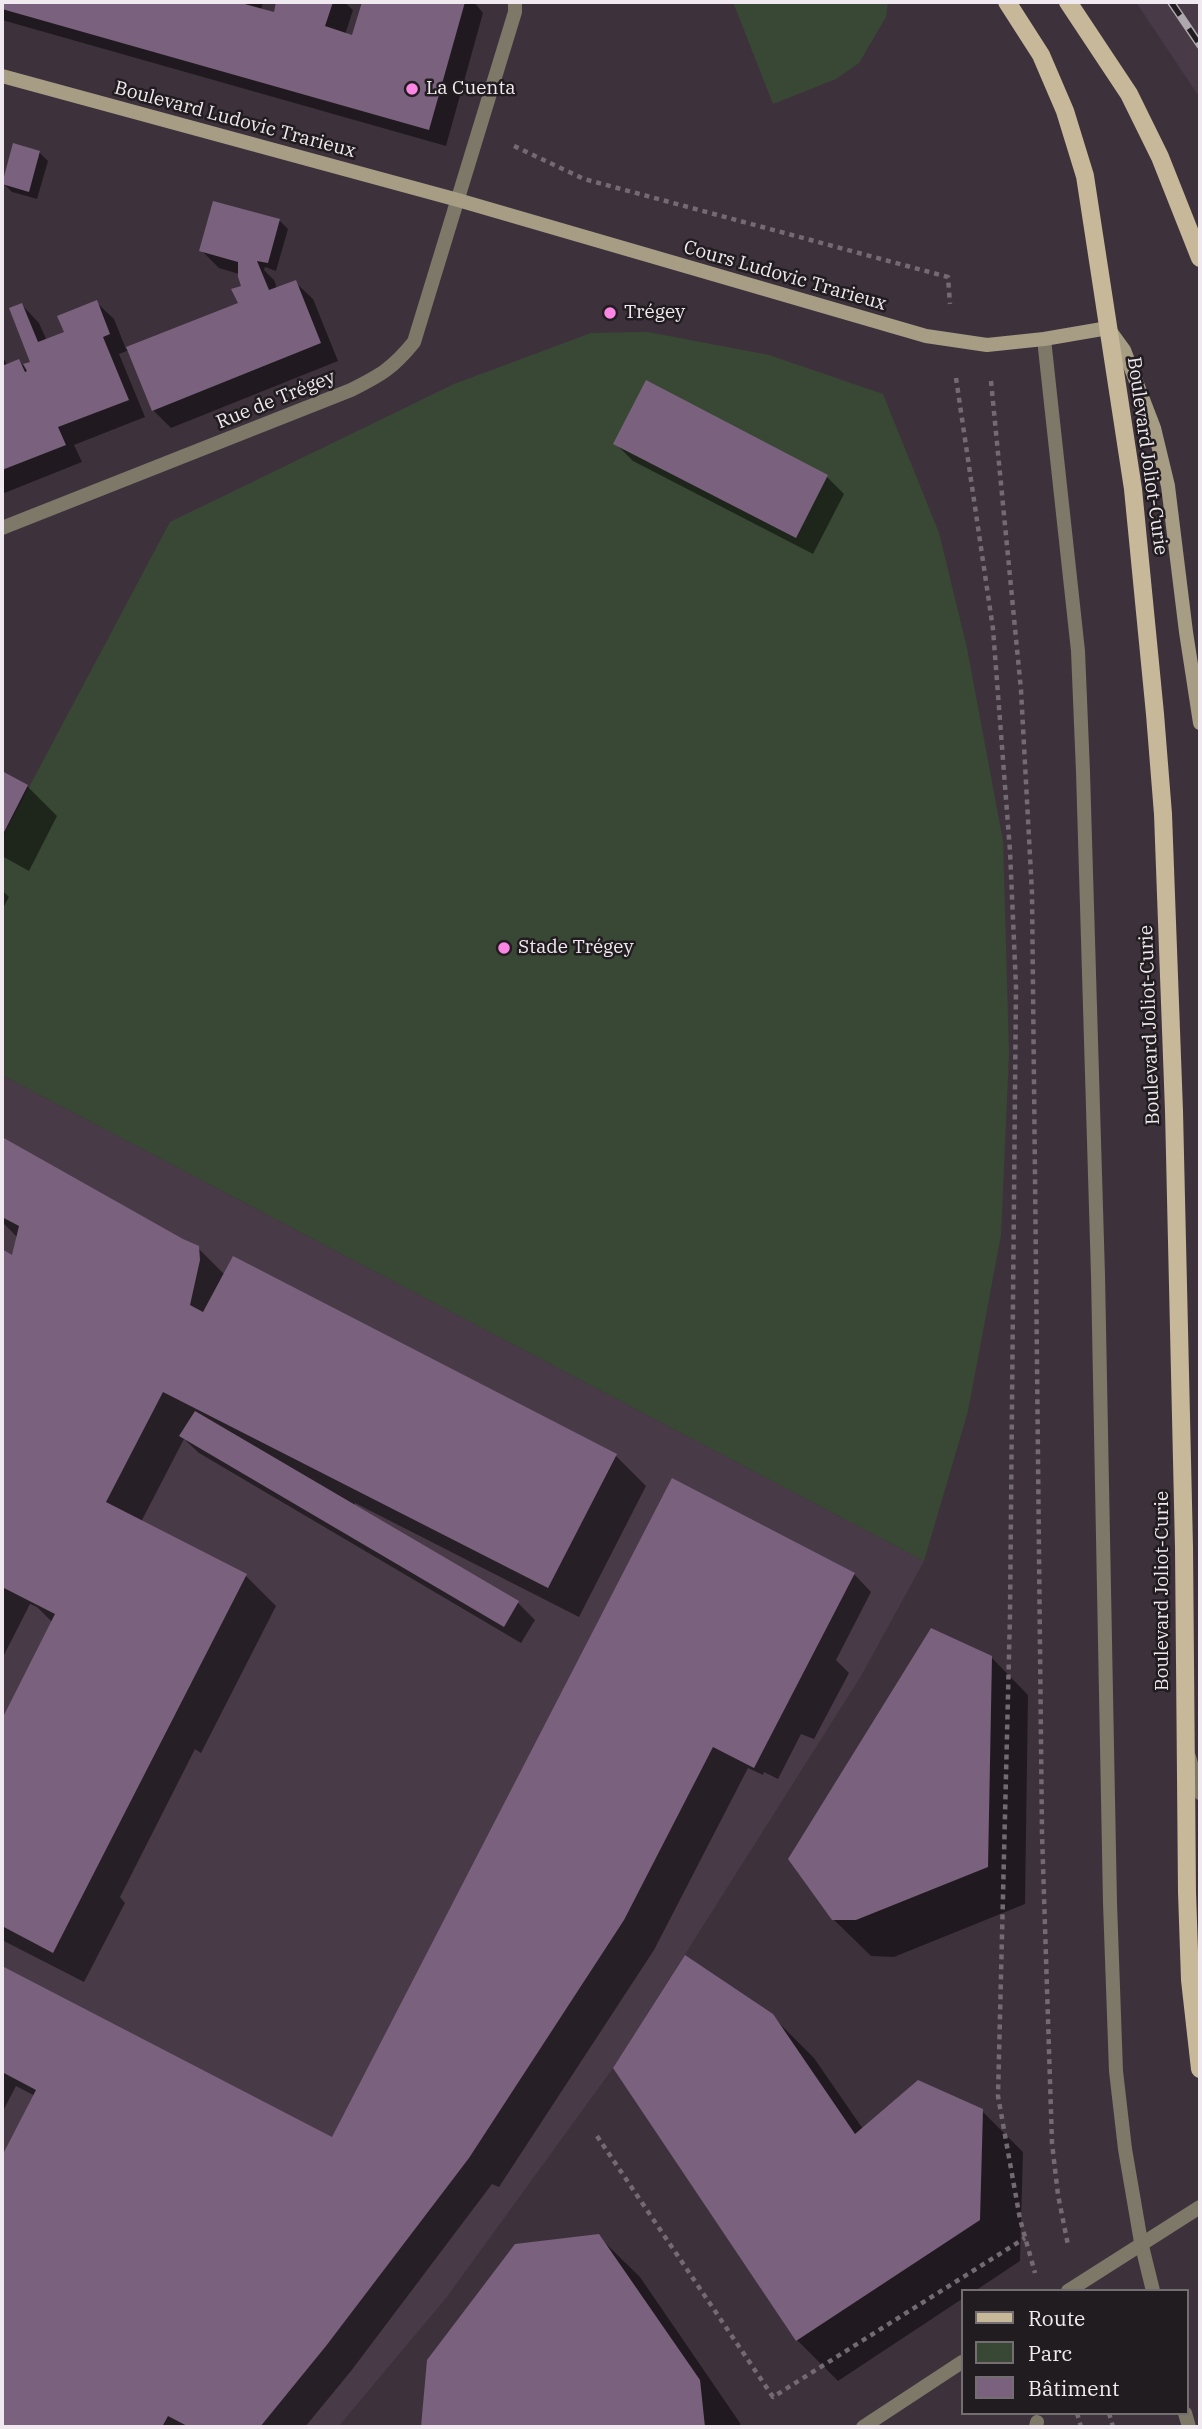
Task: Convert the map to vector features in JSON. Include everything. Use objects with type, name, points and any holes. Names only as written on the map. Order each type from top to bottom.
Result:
[{"type":"main road","name":"Boulevard Joliot-Curie","points":[[1007,2],[1041,55],[1065,111],[1085,176],[1133,489],[1163,814],[1181,1401],[1184,1742],[1190,1980],[1200,2069]]},
{"type":"main road","points":[[1068,2],[1129,94],[1160,157],[1200,258]]},
{"type":"main road","name":"Boulevard Ludovic Trarieux","points":[[2,76],[457,200]]},
{"type":"main road","name":"Cours Ludovic Trarieux","points":[[457,200],[926,337],[987,345],[1108,328]]},
{"type":"main road","points":[[1108,328],[1124,350],[1154,428],[1168,486],[1185,632],[1200,723]]},
{"type":"street","name":"Rue de Trégey","points":[[2,528],[326,400],[384,374],[414,342],[516,2]]},
{"type":"street","points":[[1044,339],[1078,664],[1098,1262],[1110,1903],[1116,2071],[1125,2149],[1141,2242],[1153,2289]]},
{"type":"street","points":[[1184,1742],[1200,1793]]},
{"type":"street","points":[[1072,2288],[1200,2207]]},
{"type":"street","points":[[863,2427],[960,2363]]},
{"type":"path","points":[[478,132],[584,179],[948,277],[958,402],[993,629],[1009,837],[1016,987],[1010,1615],[998,2096],[1025,2238],[1036,2277]]},
{"type":"path","points":[[987,345],[1021,690],[1032,893],[1042,1834],[1050,2095],[1058,2194],[1072,2288]]},
{"type":"path","points":[[597,2136],[774,2397],[1025,2238]]},
{"type":"shaded area","points":[[1136,2],[1200,2],[1200,98]]},
{"type":"shaded area","points":[[2,1075],[924,1561],[861,1676],[613,2068],[446,2298],[338,2427],[2,2427]]},
{"type":"green space","points":[[733,2],[888,2],[886,17],[859,63],[836,79],[773,104]]},
{"type":"green space","name":"Stade Trégey","points":[[648,332],[769,355],[883,394],[939,533],[967,648],[1003,841],[1009,1054],[1001,1235],[968,1411],[924,1561],[2,1075],[2,838],[170,522],[454,384],[591,333]]},
{"type":"building","points":[[2,2],[242,2],[274,12],[276,2],[333,2],[325,26],[352,35],[362,2],[465,2],[429,130],[2,9]]},
{"type":"building","points":[[13,143],[40,151],[29,192],[2,184]]},
{"type":"building","points":[[213,201],[280,219],[268,263],[257,261],[269,290],[296,280],[321,343],[152,411],[126,347],[238,303],[231,289],[241,286],[238,262],[199,251]]},
{"type":"building","points":[[97,300],[110,334],[103,337],[129,400],[58,427],[66,445],[2,470],[2,366],[19,359],[25,372],[27,371],[23,364],[30,362],[9,308],[22,303],[38,342],[64,332],[57,316]]},
{"type":"building","points":[[646,380],[828,475],[796,538],[613,444]]},
{"type":"building","points":[[2,771],[28,785],[2,836]]},
{"type":"building","points":[[2,1137],[199,1246],[200,1260],[190,1305],[203,1312],[233,1256],[617,1454],[548,1588],[163,1392],[106,1502],[247,1574],[53,1953],[2,1926],[2,1719],[55,1614],[2,1587],[2,1249],[12,1255],[19,1226],[2,1217]]},
{"type":"building","points":[[195,1411],[519,1601],[504,1627],[179,1436]]},
{"type":"building","points":[[672,1478],[855,1573],[754,1768],[713,1747],[624,1920],[469,2158],[326,2346],[260,2427],[189,2427],[168,2416],[162,2427],[2,2427],[2,2156],[36,2090],[2,2072],[2,1966],[332,2137]]},
{"type":"building","points":[[931,1628],[992,1656],[988,1867],[856,1920],[832,1920],[788,1859]]},
{"type":"building","points":[[685,1955],[773,2014],[855,2134],[918,2080],[983,2109],[980,2220],[796,2341],[613,2068]]},
{"type":"building","points":[[599,2234],[700,2380],[705,2427],[421,2427],[427,2360],[515,2244]]},
{"type":"railway","points":[[1171,2],[1200,45]]},
{"type":"place","name":"La Cuenta","points":[[412,89]]},
{"type":"place","name":"Trégey","points":[[610,313]]},
{"type":"place","name":"Stade Trégey","points":[[504,948]]}]
